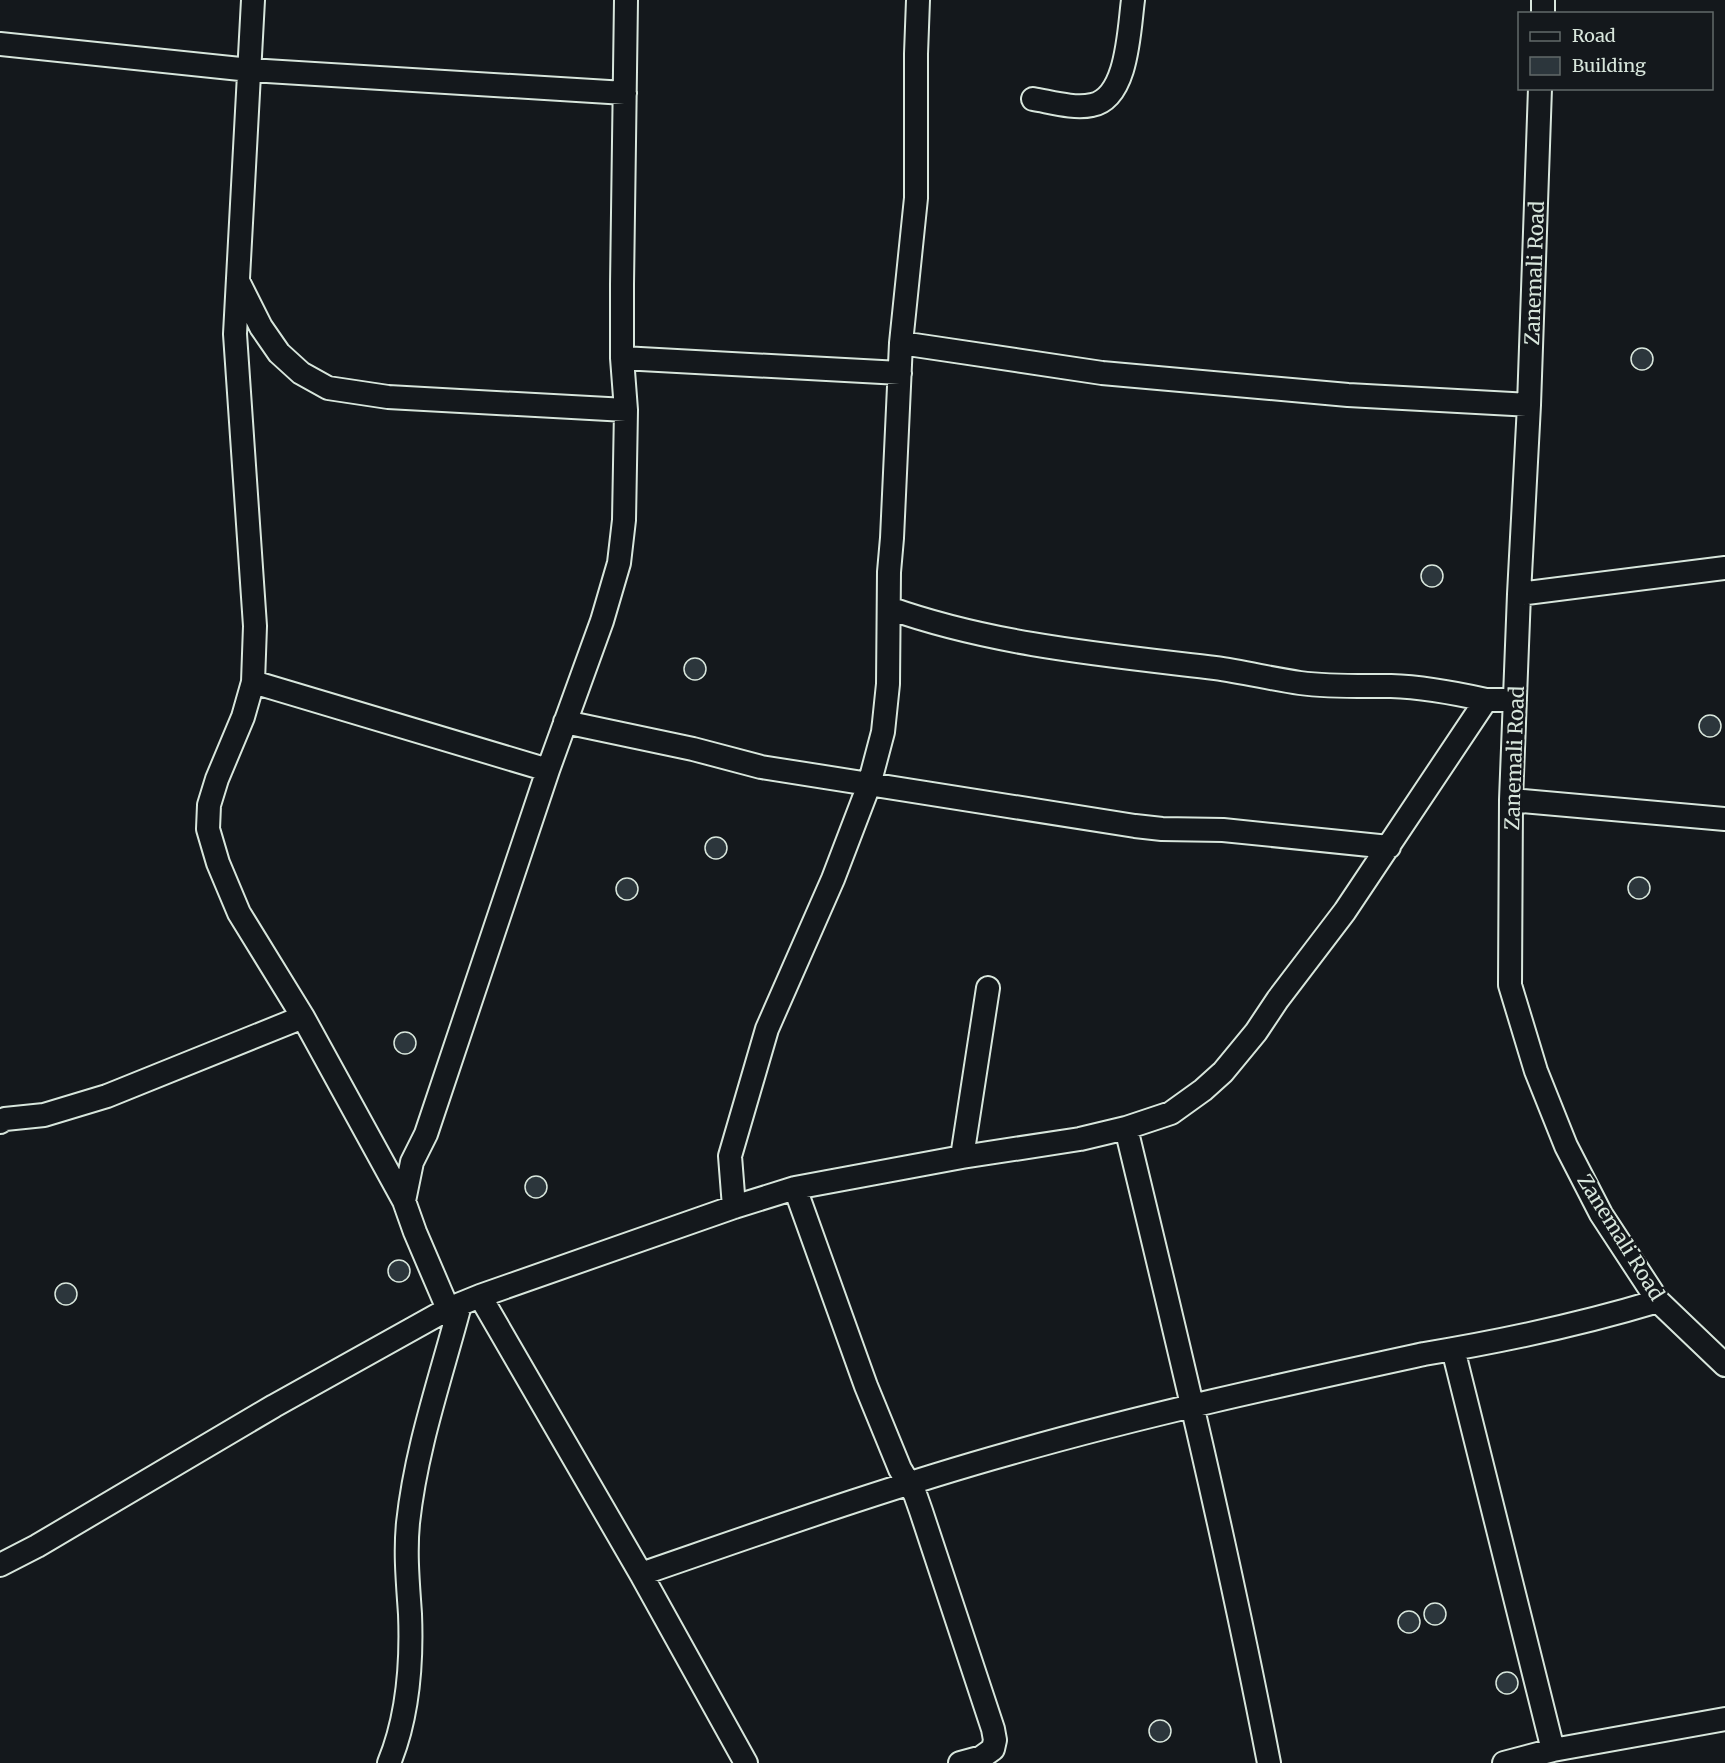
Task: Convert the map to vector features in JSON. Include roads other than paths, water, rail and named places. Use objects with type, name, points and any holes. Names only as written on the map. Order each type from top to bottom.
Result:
[{"type":"street","points":[[253,0],[235,334],[255,626],[253,682],[243,717],[216,779],[209,805],[208,829],[211,844],[239,913],[303,1017],[405,1201],[415,1232],[641,1574],[747,1763]]},
{"type":"street","points":[[405,1201],[412,1162],[426,1134],[548,770],[602,621],[619,563],[624,520],[626,410],[622,358],[621,284],[626,0]]},
{"type":"street","points":[[734,1207],[730,1156],[767,1029],[833,879],[869,785],[883,732],[888,684],[889,572],[901,343],[916,198],[918,0]]},
{"type":"street","points":[[1033,99],[1076,106],[1105,101],[1112,94],[1122,69],[1133,0]]},
{"type":"street","points":[[0,44],[250,70],[625,93]]},
{"type":"street","name":"Zanemali Road","points":[[1540,90],[1529,405],[1511,800],[1510,985],[1536,1071],[1566,1146],[1601,1214],[1658,1301],[1724,1363]]},
{"type":"street","points":[[238,281],[261,327],[279,353],[301,373],[328,388],[388,397],[626,410]]},
{"type":"street","points":[[901,343],[1102,373],[1348,395],[1529,405]]},
{"type":"street","points":[[622,358],[900,373]]},
{"type":"street","points":[[1519,594],[1725,568]]},
{"type":"street","points":[[889,608],[923,620],[984,636],[1084,652],[1247,672],[1299,683],[1351,687],[1393,686],[1447,691],[1486,700],[1515,700]]},
{"type":"street","points":[[253,682],[548,770]]},
{"type":"street","points":[[0,1565],[37,1546],[273,1406],[463,1303],[734,1207],[795,1188],[962,1156],[1080,1139],[1126,1128],[1171,1113],[1223,1072],[1256,1032],[1389,848],[1486,700]]},
{"type":"street","points":[[566,722],[693,749],[761,767],[1135,826],[1222,830],[1389,848]]},
{"type":"street","points":[[1511,800],[1725,819]]},
{"type":"street","points":[[962,1156],[988,988]]},
{"type":"street","points":[[2,1117],[44,1115],[107,1096],[303,1017]]},
{"type":"street","points":[[1126,1128],[1193,1405],[1269,1763]]},
{"type":"street","points":[[795,1188],[866,1386],[900,1469],[915,1494],[993,1729],[995,1740],[993,1749],[982,1757],[960,1763]]},
{"type":"street","points":[[641,1574],[778,1526],[1010,1453],[1193,1405],[1425,1353],[1605,1317],[1658,1301]]},
{"type":"street","points":[[389,1763],[395,1749],[409,1683],[410,1615],[406,1562],[413,1487],[426,1421],[463,1303]]},
{"type":"street","points":[[1452,1349],[1553,1750]]},
{"type":"street","points":[[1504,1763],[1553,1750],[1725,1719]]}]
